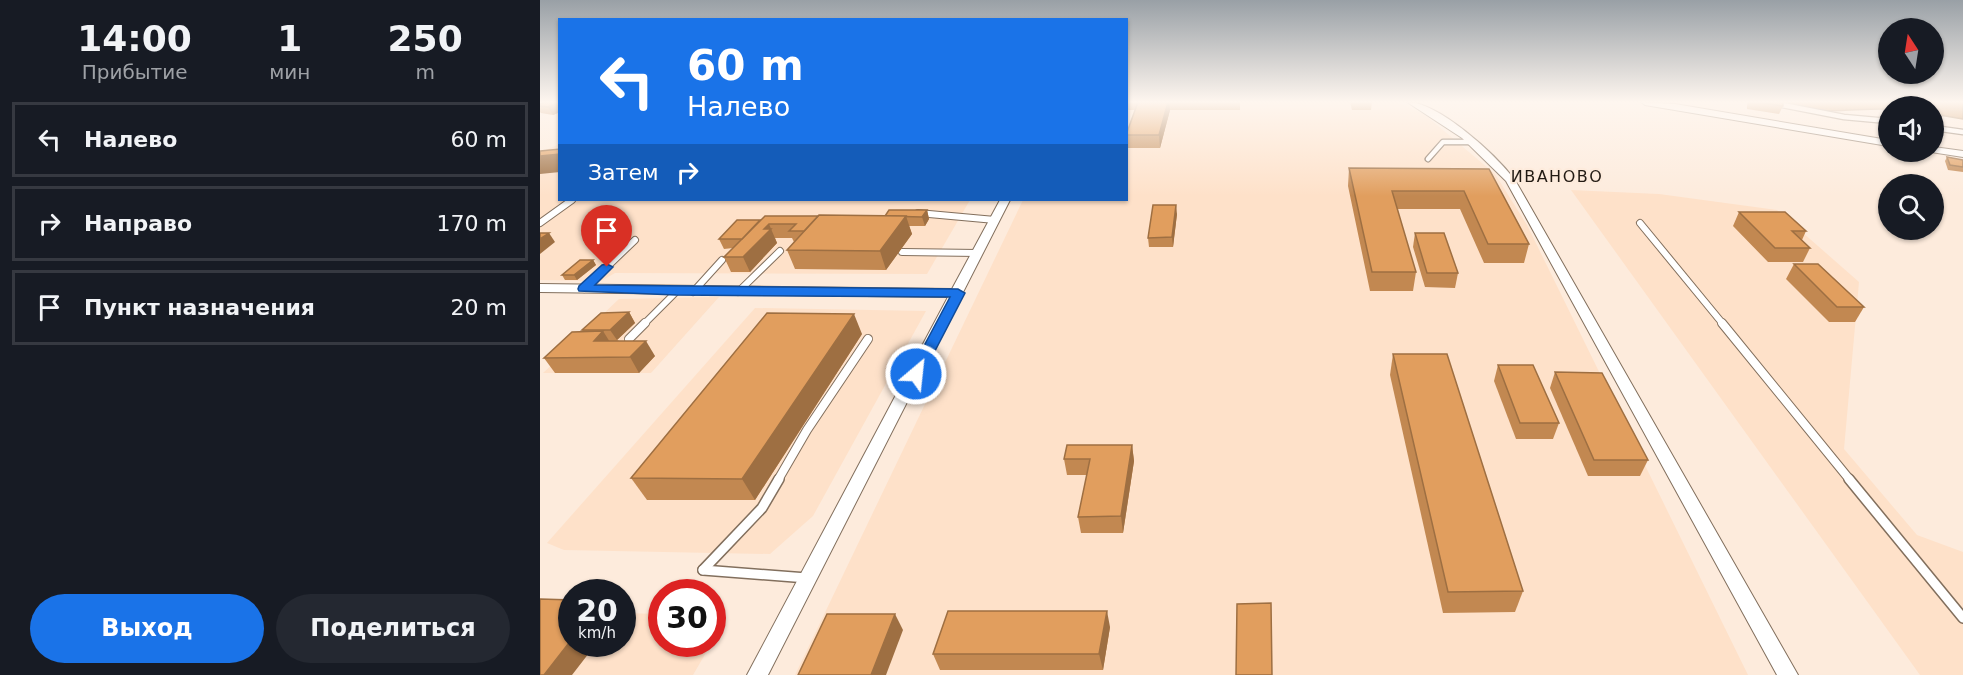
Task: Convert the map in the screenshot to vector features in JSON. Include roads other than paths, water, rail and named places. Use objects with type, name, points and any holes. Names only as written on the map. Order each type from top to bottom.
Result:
[{"type":"street","points":[[1462,134],[1510,180],[1788,675]]},
{"type":"street","points":[[1822,134],[1878,142]]},
{"type":"street","points":[[1944,151],[1963,154]]},
{"type":"street","points":[[757,675],[1004,201]]},
{"type":"street","points":[[540,288],[676,292],[958,293]]},
{"type":"lane","points":[[1428,159],[1443,142],[1473,142]]},
{"type":"lane","points":[[540,223],[571,201]]},
{"type":"lane","points":[[913,212],[995,220]]},
{"type":"lane","points":[[1640,223],[1963,618]]},
{"type":"lane","points":[[584,289],[635,240]]},
{"type":"lane","points":[[738,292],[780,251]]},
{"type":"lane","points":[[902,252],[978,254]]},
{"type":"lane","points":[[693,292],[722,261]]},
{"type":"lane","points":[[629,339],[676,292]]},
{"type":"lane","points":[[809,578],[703,570],[762,508],[807,430],[868,339]]},
{"type":"district","name":"ИВАНОВО","points":[[1557,176]]}]
